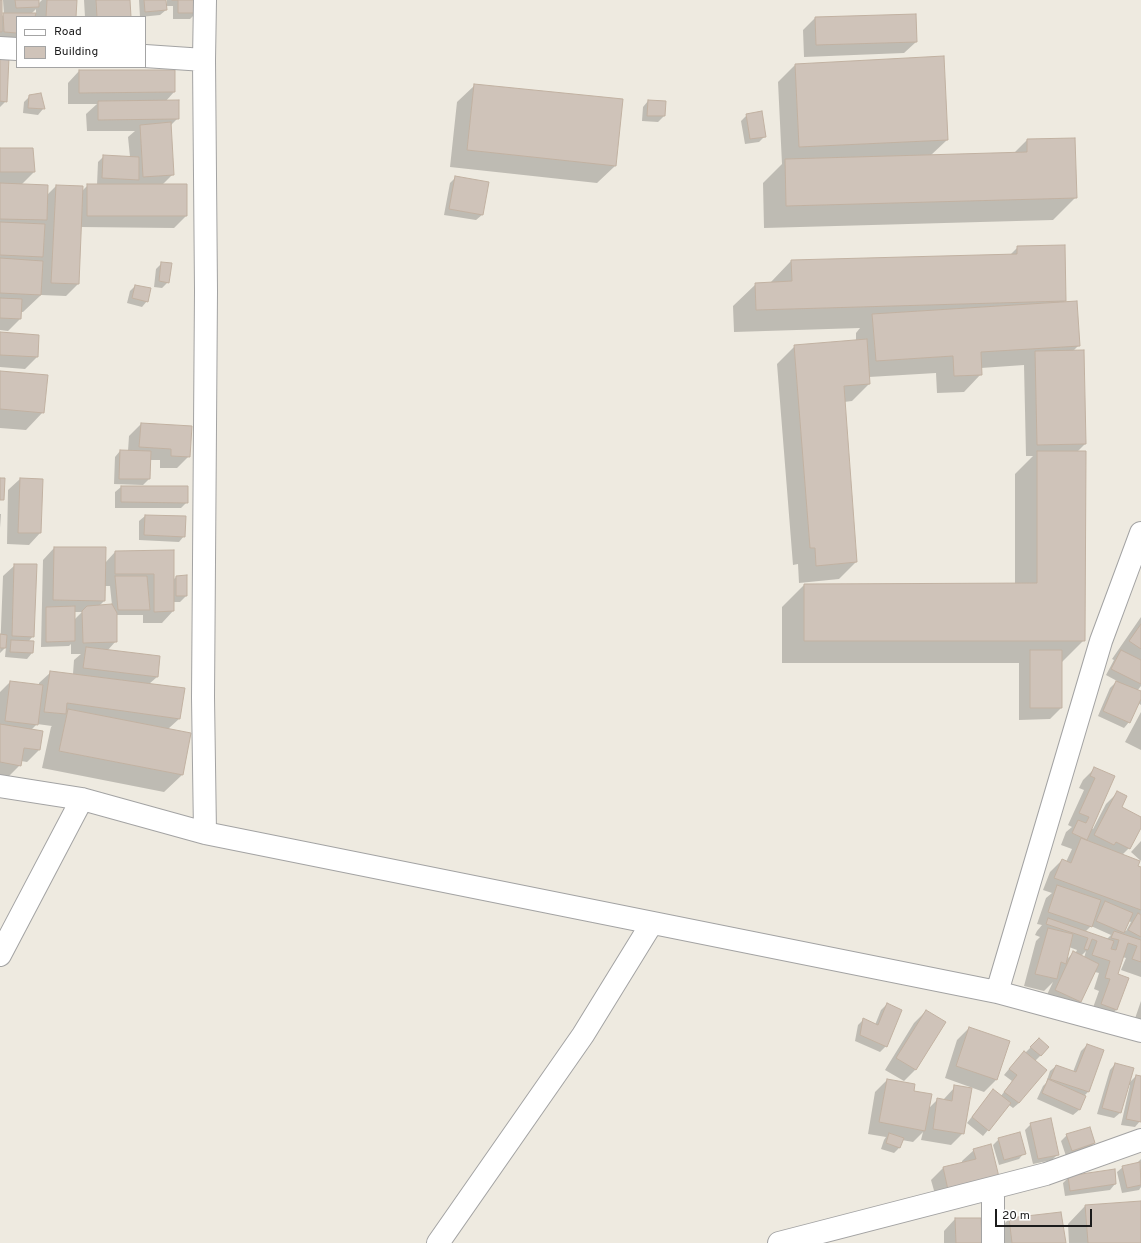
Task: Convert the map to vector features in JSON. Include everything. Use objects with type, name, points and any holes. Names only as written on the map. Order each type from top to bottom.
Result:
[{"type":"street","points":[[205,0],[204,60],[206,291],[203,689],[205,832]]},
{"type":"street","points":[[0,48],[16,49]]},
{"type":"street","points":[[146,56],[204,60]]},
{"type":"street","points":[[997,992],[1101,641],[1141,533]]},
{"type":"street","points":[[0,786],[82,799],[205,832],[997,992],[1141,1031]]},
{"type":"street","points":[[0,955],[82,799]]},
{"type":"street","points":[[438,1243],[583,1035],[652,923]]},
{"type":"street","points":[[779,1243],[993,1189],[1046,1174],[1141,1140]]},
{"type":"street","points":[[993,1189],[993,1243]]},
{"type":"building","points":[[0,0],[2,0],[2,32],[0,32]]},
{"type":"building","points":[[15,0],[39,0],[39,7],[16,8]]},
{"type":"building","points":[[47,0],[77,0],[76,16],[46,16]]},
{"type":"building","points":[[96,0],[130,0],[131,16],[97,16]]},
{"type":"building","points":[[144,0],[166,0],[167,10],[145,12]]},
{"type":"building","points":[[178,0],[197,0],[197,13],[178,13]]},
{"type":"building","points":[[3,13],[36,13],[35,16],[16,16],[16,33],[4,32]]},
{"type":"building","points":[[916,14],[917,42],[816,45],[815,17]]},
{"type":"building","points":[[944,56],[948,140],[799,147],[795,64]]},
{"type":"building","points":[[0,57],[9,57],[7,102],[0,101]]},
{"type":"building","points":[[79,70],[175,70],[175,92],[79,93]]},
{"type":"building","points":[[474,84],[623,99],[616,166],[467,150]]},
{"type":"building","points":[[41,93],[45,109],[28,108],[29,95]]},
{"type":"building","points":[[179,100],[179,119],[98,120],[98,101]]},
{"type":"building","points":[[648,100],[666,101],[665,116],[647,116]]},
{"type":"building","points":[[762,111],[766,137],[750,139],[746,114]]},
{"type":"building","points":[[171,122],[174,175],[143,177],[140,125]]},
{"type":"building","points":[[1075,138],[1077,198],[786,206],[785,159],[1027,152],[1027,139]]},
{"type":"building","points":[[0,148],[33,148],[35,172],[0,172]]},
{"type":"building","points":[[103,155],[139,157],[139,180],[102,178]]},
{"type":"building","points":[[455,176],[489,182],[483,215],[449,209]]},
{"type":"building","points":[[0,183],[48,185],[47,220],[0,219]]},
{"type":"building","points":[[87,184],[187,184],[187,216],[87,216]]},
{"type":"building","points":[[56,185],[83,186],[79,284],[51,283]]},
{"type":"building","points":[[0,222],[45,224],[43,257],[0,255]]},
{"type":"building","points":[[1065,245],[1066,301],[756,310],[755,283],[792,281],[791,260],[1017,254],[1017,246]]},
{"type":"building","points":[[0,258],[43,261],[41,295],[0,293]]},
{"type":"building","points":[[161,262],[172,263],[169,283],[159,281]]},
{"type":"building","points":[[135,285],[151,288],[148,302],[132,298]]},
{"type":"building","points":[[0,298],[22,299],[21,319],[0,318]]},
{"type":"building","points":[[1077,301],[1080,346],[981,352],[982,375],[954,376],[953,356],[876,361],[872,314]]},
{"type":"building","points":[[0,332],[39,335],[38,357],[0,355]]},
{"type":"building","points":[[867,339],[870,384],[844,386],[857,562],[816,566],[815,548],[810,548],[794,345]]},
{"type":"building","points":[[1084,350],[1086,444],[1037,445],[1035,351]]},
{"type":"building","points":[[0,371],[48,375],[44,413],[0,409]]},
{"type":"building","points":[[141,423],[192,426],[190,457],[171,456],[171,449],[139,447]]},
{"type":"building","points":[[120,450],[151,451],[150,479],[119,479]]},
{"type":"building","points":[[1037,451],[1086,451],[1085,641],[804,641],[804,584],[1037,583]]},
{"type":"building","points":[[0,478],[5,478],[4,500],[0,500]]},
{"type":"building","points":[[20,478],[43,479],[41,533],[18,533]]},
{"type":"building","points":[[121,486],[188,486],[188,503],[121,502]]},
{"type":"building","points":[[145,515],[186,516],[185,537],[144,535]]},
{"type":"building","points":[[54,547],[106,547],[105,601],[53,600]]},
{"type":"building","points":[[174,550],[174,611],[154,612],[154,574],[115,574],[115,551]]},
{"type":"building","points":[[14,564],[37,564],[34,637],[12,636]]},
{"type":"building","points":[[187,575],[187,596],[176,596],[176,576]]},
{"type":"building","points":[[115,576],[147,576],[150,610],[118,610]]},
{"type":"building","points":[[112,604],[117,613],[117,642],[83,643],[82,611],[87,606]]},
{"type":"building","points":[[75,606],[75,641],[46,642],[46,607]]},
{"type":"building","points":[[1141,624],[1141,649],[1129,641]]},
{"type":"building","points":[[0,634],[7,635],[6,648],[0,648]]},
{"type":"building","points":[[11,640],[34,641],[33,653],[10,652]]},
{"type":"building","points":[[86,647],[160,656],[158,677],[83,668]]},
{"type":"building","points":[[1030,650],[1062,650],[1062,708],[1030,708]]},
{"type":"building","points":[[1121,650],[1141,660],[1141,684],[1111,669]]},
{"type":"building","points":[[50,671],[185,688],[180,719],[67,703],[66,714],[44,712]]},
{"type":"building","points":[[10,681],[43,685],[38,725],[5,721]]},
{"type":"building","points":[[1116,681],[1141,691],[1141,699],[1130,723],[1103,711]]},
{"type":"building","points":[[68,709],[191,733],[183,775],[59,751]]},
{"type":"building","points":[[0,724],[43,731],[40,750],[24,748],[21,766],[0,762]]},
{"type":"building","points":[[1094,767],[1115,776],[1087,840],[1072,833],[1078,820],[1086,823],[1089,817],[1079,813],[1095,778],[1090,776]]},
{"type":"building","points":[[1117,791],[1127,796],[1122,807],[1141,817],[1141,828],[1130,849],[1116,842],[1114,845],[1094,835]]},
{"type":"building","points":[[1081,838],[1140,861],[1138,866],[1141,867],[1141,910],[1054,878],[1062,859],[1071,863]]},
{"type":"building","points":[[1057,885],[1101,900],[1092,927],[1048,912]]},
{"type":"building","points":[[1105,901],[1133,913],[1124,933],[1096,921]]},
{"type":"building","points":[[1138,913],[1141,915],[1141,937],[1128,930]]},
{"type":"building","points":[[1048,918],[1114,941],[1111,949],[1116,950],[1119,940],[1111,938],[1114,931],[1141,940],[1141,962],[1132,959],[1137,946],[1128,943],[1118,974],[1129,978],[1117,1010],[1101,1004],[1110,979],[1105,978],[1110,961],[1092,955],[1097,941],[1092,939],[1088,950],[1084,949],[1088,938],[1046,924]]},
{"type":"building","points":[[1048,928],[1073,934],[1066,964],[1061,962],[1057,979],[1035,974]]},
{"type":"building","points":[[1073,951],[1099,964],[1081,1002],[1055,990]]},
{"type":"building","points":[[887,1003],[902,1010],[887,1047],[860,1035],[863,1018],[878,1025]]},
{"type":"building","points":[[926,1010],[946,1022],[916,1070],[896,1058]]},
{"type":"building","points":[[969,1027],[1010,1041],[997,1080],[956,1066]]},
{"type":"building","points":[[1039,1038],[1049,1047],[1041,1056],[1030,1047]]},
{"type":"building","points":[[1087,1044],[1104,1050],[1089,1092],[1050,1079],[1056,1065],[1076,1072]]},
{"type":"building","points":[[1024,1051],[1047,1070],[1019,1103],[1004,1092],[1017,1075],[1009,1069]]},
{"type":"building","points":[[1115,1063],[1134,1068],[1121,1113],[1102,1108]]},
{"type":"building","points":[[1136,1075],[1141,1076],[1141,1122],[1126,1119]]},
{"type":"building","points":[[887,1079],[915,1084],[914,1091],[932,1094],[925,1131],[879,1122]]},
{"type":"building","points":[[1048,1079],[1086,1096],[1080,1110],[1042,1093]]},
{"type":"building","points":[[954,1085],[972,1088],[964,1134],[933,1129],[937,1098],[952,1101]]},
{"type":"building","points":[[993,1089],[1011,1103],[989,1131],[972,1117]]},
{"type":"building","points":[[1051,1118],[1059,1155],[1038,1159],[1030,1123]]},
{"type":"building","points":[[1090,1127],[1095,1143],[1072,1151],[1066,1134]]},
{"type":"building","points":[[1020,1132],[1026,1154],[1004,1160],[998,1138]]},
{"type":"building","points":[[889,1133],[904,1138],[900,1148],[886,1143]]},
{"type":"building","points":[[991,1144],[999,1177],[948,1190],[943,1167],[976,1159],[973,1149]]},
{"type":"building","points":[[1140,1162],[1141,1185],[1127,1188],[1122,1166]]},
{"type":"building","points":[[1115,1169],[1116,1184],[1070,1191],[1068,1176]]},
{"type":"building","points":[[1141,1201],[1141,1243],[1088,1243],[1085,1205]]},
{"type":"building","points":[[1061,1212],[1066,1243],[1012,1243],[1009,1218]]},
{"type":"building","points":[[955,1218],[981,1218],[982,1243],[956,1243]]}]
